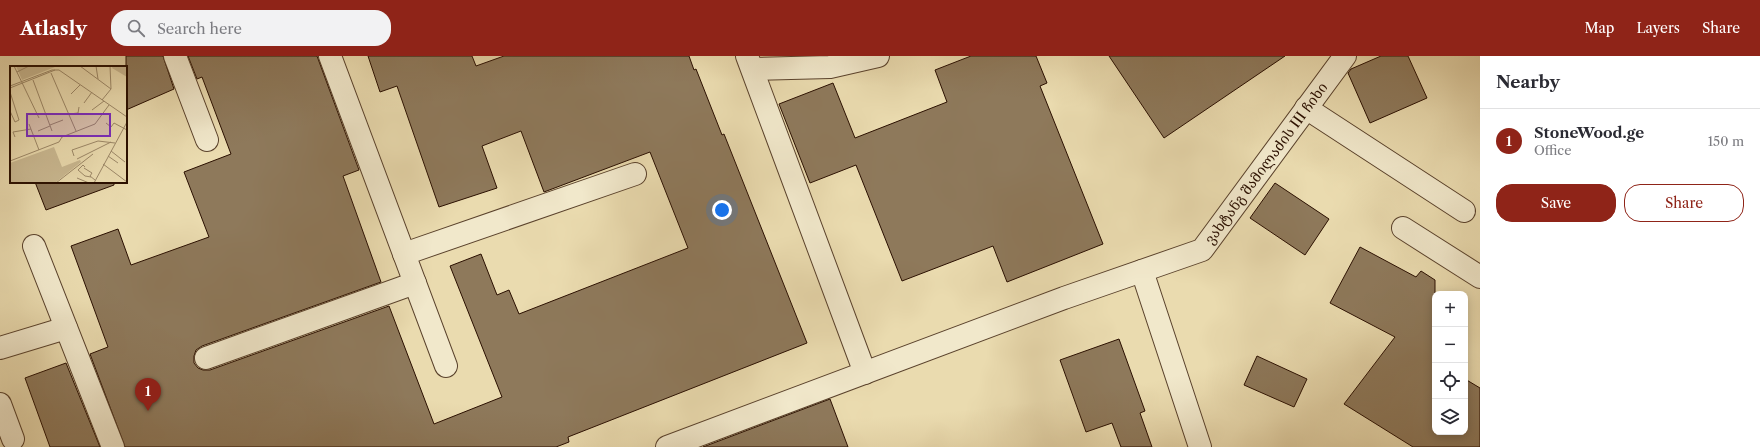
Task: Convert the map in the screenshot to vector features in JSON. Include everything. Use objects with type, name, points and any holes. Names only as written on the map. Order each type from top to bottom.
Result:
[{"type":"lane","points":[[175,56],[207,140]]},
{"type":"lane","points":[[330,56],[446,366]]},
{"type":"lane","points":[[865,373],[750,63],[830,67],[878,56]]},
{"type":"lane","name":"ვახტანგ შამილაძის III ჩიხი","points":[[667,447],[1064,298],[1202,250],[1345,56]]},
{"type":"lane","points":[[1306,108],[1464,211]]},
{"type":"lane","points":[[404,254],[635,174]]},
{"type":"lane","points":[[1403,228],[1480,277]]},
{"type":"lane","points":[[34,246],[113,447]]},
{"type":"lane","points":[[1142,271],[1200,447]]},
{"type":"lane","points":[[206,358],[415,283]]},
{"type":"lane","points":[[0,348],[66,328]]},
{"type":"lane","points":[[0,404],[13,439]]},
{"type":"building","points":[[126,56],[163,56],[174,89],[127,110]]},
{"type":"building","points":[[188,56],[317,56],[359,170],[343,176],[381,282],[202,346],[196,350],[194,356],[194,363],[198,368],[210,370],[389,306],[434,424],[502,397],[450,266],[481,254],[497,295],[509,290],[519,314],[688,248],[650,152],[544,192],[521,131],[482,146],[497,188],[439,207],[397,86],[380,92],[368,56],[472,56],[476,66],[504,56],[689,56],[694,70],[696,69],[722,135],[724,134],[807,343],[568,437],[569,442],[556,447],[125,447],[90,354],[108,347],[71,246],[118,229],[131,265],[209,237],[184,172],[231,154],[202,77],[197,79]]},
{"type":"building","points":[[971,56],[1036,56],[1047,83],[1040,86],[1103,244],[1007,282],[993,246],[902,281],[856,165],[810,183],[779,104],[833,83],[855,138],[947,102],[935,70]]},
{"type":"building","points":[[1109,56],[1285,56],[1164,138]]},
{"type":"building","points":[[1381,56],[1408,56],[1427,98],[1370,123],[1348,73],[1351,69]]},
{"type":"building","points":[[35,183],[114,183],[114,185],[46,210]]},
{"type":"building","points":[[1275,183],[1329,219],[1305,255],[1250,218]]},
{"type":"building","points":[[1360,247],[1416,277],[1421,271],[1435,280],[1435,291],[1432,291],[1432,435],[1468,435],[1468,381],[1480,388],[1480,447],[1413,447],[1344,404],[1395,337],[1330,303]]},
{"type":"building","points":[[1119,339],[1145,411],[1140,413],[1152,447],[1121,447],[1112,423],[1086,432],[1060,360]]},
{"type":"building","points":[[1257,356],[1307,379],[1294,407],[1244,385]]},
{"type":"building","points":[[66,363],[100,447],[50,447],[25,378]]},
{"type":"building","points":[[830,399],[848,447],[703,447]]},
{"type":"place","name":"StoneWood.ge","points":[[148,411]]}]
